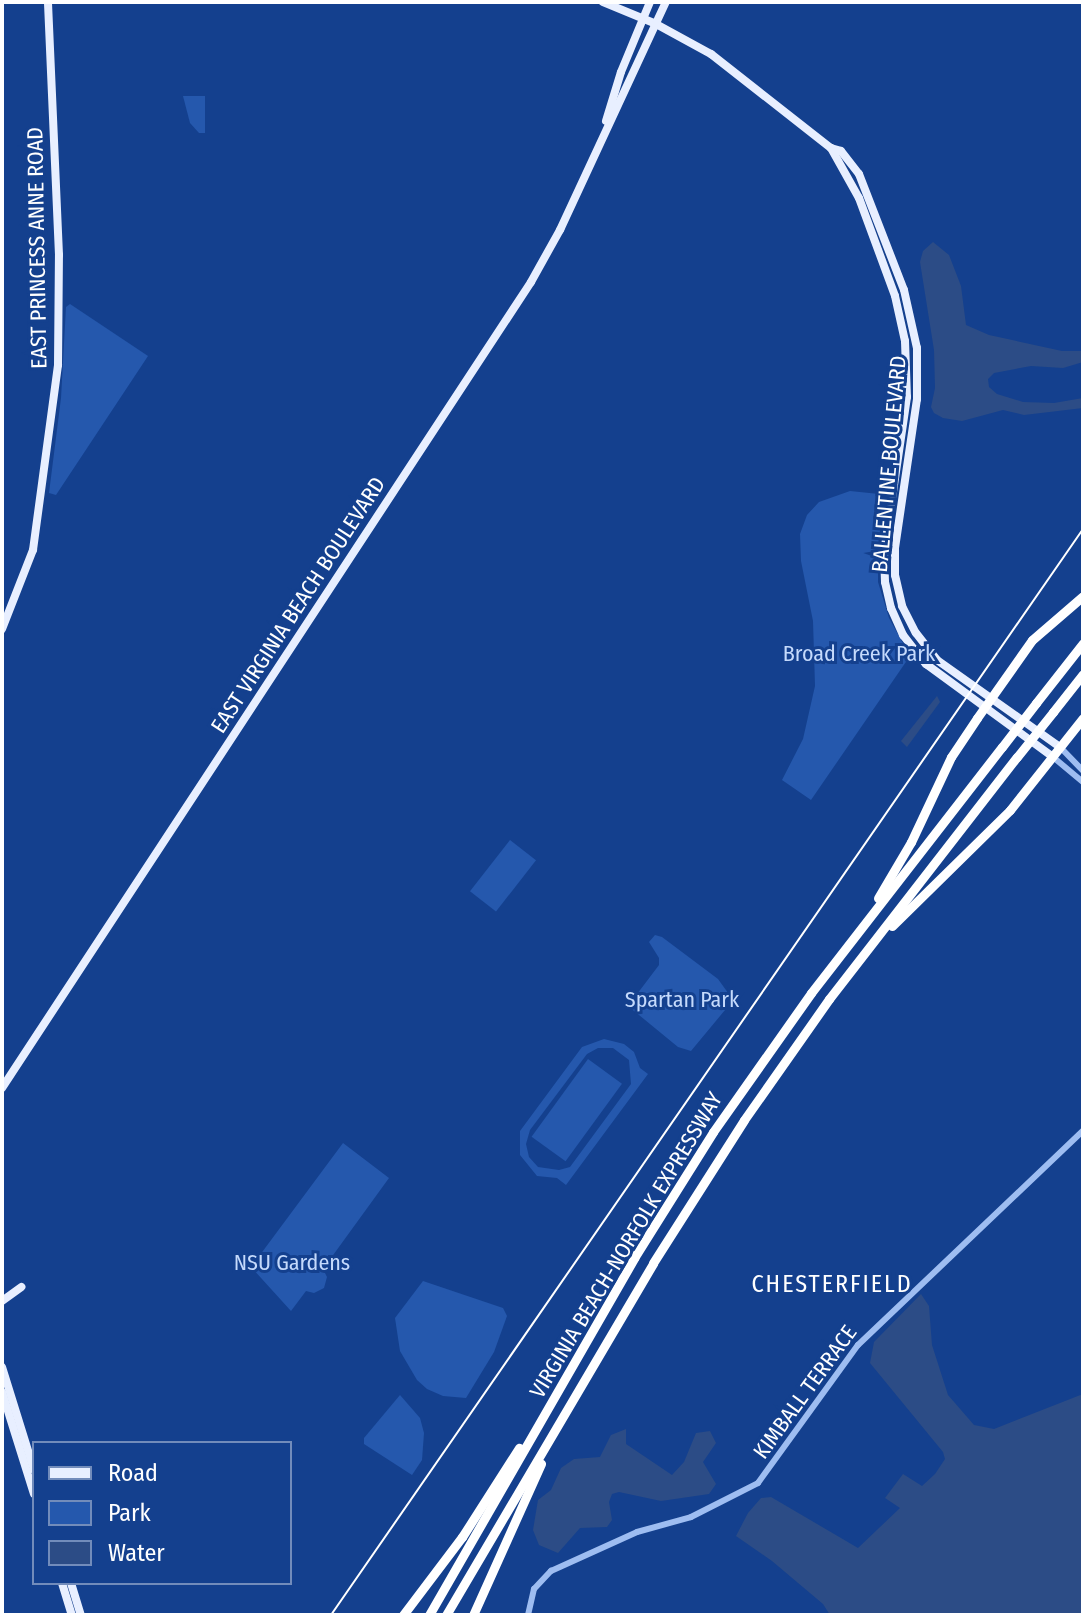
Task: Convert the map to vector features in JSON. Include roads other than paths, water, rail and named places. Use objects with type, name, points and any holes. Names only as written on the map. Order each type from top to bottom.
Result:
[{"type":"highway","points":[[859,931],[911,842],[951,757],[984,707],[1032,640],[1083,596]]},
{"type":"highway","name":"VIRGINIA BEACH-NORFOLK EXPRESSWAY","points":[[429,1615],[634,1258],[707,1141],[772,1046],[1083,643]]},
{"type":"highway","name":"VIRGINIA BEACH-NORFOLK EXPRESSWAY","points":[[446,1615],[714,1165],[773,1077],[872,943],[1083,674]]},
{"type":"highway","points":[[872,943],[1000,820],[1083,718]]},
{"type":"highway","points":[[403,1615],[462,1537],[551,1403]]},
{"type":"highway","points":[[473,1615],[557,1428]]},
{"type":"main road","name":"EAST PRINCESS ANNE ROAD","points":[[2,629],[33,550],[58,365],[60,281],[48,2]]},
{"type":"main road","name":"BALLENTINE BOULEVARD","points":[[603,2],[656,24],[721,61],[831,148],[846,155],[867,188],[915,327],[919,380],[895,548],[898,592],[908,620],[927,650],[956,675],[1060,747]]},
{"type":"main road","name":"EAST VIRGINIA BEACH BOULEVARD","points":[[2,1088],[531,282],[560,230],[604,129],[621,72],[650,2]]},
{"type":"main road","name":"EAST VIRGINIA BEACH BOULEVARD","points":[[604,129],[620,103],[666,2]]},
{"type":"main road","name":"BALLENTINE BOULEVARD","points":[[831,148],[861,203],[898,307],[905,341],[907,397],[884,553],[889,600],[903,635],[921,659],[1053,757]]},
{"type":"main road","points":[[2,1301],[21,1287]]},
{"type":"main road","points":[[2,1367],[32,1464]]},
{"type":"main road","points":[[2,1392],[32,1488]]},
{"type":"main road","points":[[63,1585],[72,1615]]},
{"type":"main road","points":[[72,1585],[81,1615]]},
{"type":"street","name":"BALLENTINE BOULEVARD","points":[[1060,747],[1083,771]]},
{"type":"street","name":"BALLENTINE BOULEVARD","points":[[1053,757],[1083,782]]},
{"type":"street","name":"KIMBALL TERRACE","points":[[528,1615],[534,1589],[551,1571],[637,1532],[691,1517],[758,1483],[866,1336],[1083,1131]]},
{"type":"water","points":[[933,242],[949,255],[961,286],[966,325],[989,335],[1062,351],[1083,351],[1083,362],[1063,368],[1031,366],[994,373],[988,379],[989,387],[997,394],[1023,402],[1054,403],[1083,398],[1083,408],[1024,415],[1003,410],[962,421],[934,413],[931,407],[935,388],[934,350],[920,262],[923,251]]},
{"type":"water","points":[[937,696],[940,702],[907,747],[901,741]]},
{"type":"water","points":[[921,1294],[929,1306],[932,1345],[948,1395],[974,1425],[994,1429],[1083,1394],[1083,1615],[830,1615],[823,1604],[772,1561],[736,1536],[748,1513],[761,1498],[771,1497],[858,1548],[900,1508],[885,1498],[903,1474],[922,1486],[935,1474],[945,1459],[943,1452],[870,1363],[874,1342]]},
{"type":"water","points":[[626,1429],[626,1444],[672,1475],[684,1462],[696,1433],[710,1431],[716,1443],[703,1462],[716,1484],[709,1494],[661,1501],[619,1492],[612,1494],[609,1502],[612,1520],[607,1527],[580,1528],[558,1553],[539,1545],[533,1530],[538,1500],[551,1490],[561,1468],[574,1459],[600,1457],[611,1435]]},
{"type":"tram line","points":[[331,1615],[1083,529]]},
{"type":"district","name":"CHESTERFIELD","points":[[832,1285]]},
{"type":"park label","name":"Broad Creek Park","points":[[859,654]]},
{"type":"park label","name":"Spartan Park","points":[[682,1000]]},
{"type":"park label","name":"NSU Gardens","points":[[292,1263]]}]
